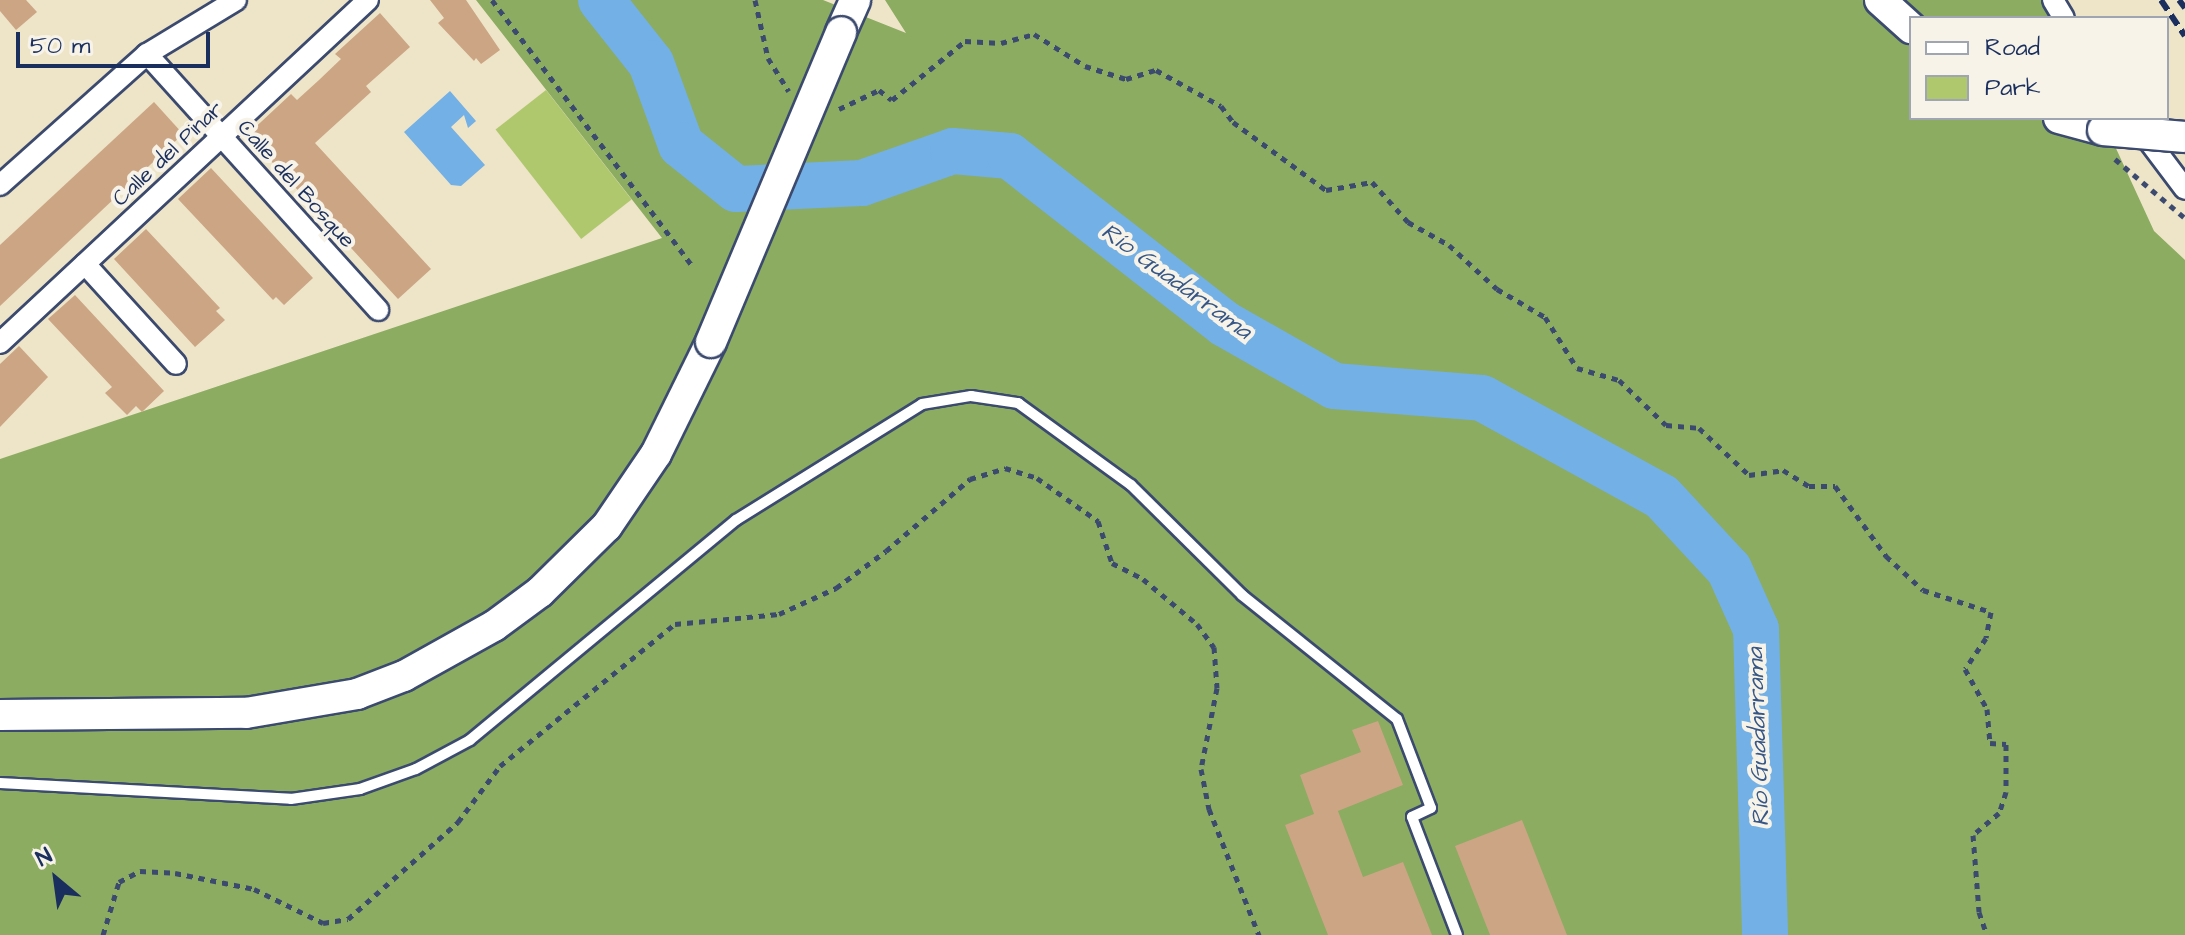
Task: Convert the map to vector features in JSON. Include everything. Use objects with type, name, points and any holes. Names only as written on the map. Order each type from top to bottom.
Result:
[{"type":"main road","points":[[0,715],[246,713],[357,694],[404,676],[494,626],[540,592],[607,526],[656,454],[711,342],[855,0]]},
{"type":"main road","points":[[1880,0],[1909,26]]},
{"type":"main road","points":[[2066,120],[2103,130],[2185,137]]},
{"type":"main road","points":[[0,704],[107,714]]},
{"type":"street","points":[[0,185],[147,54],[236,0]]},
{"type":"street","name":"Calle del Pinar","points":[[0,343],[368,0]]},
{"type":"street","name":"Calle del Bosque","points":[[147,54],[378,310]]},
{"type":"street","points":[[2133,120],[2185,189]]},
{"type":"street","points":[[85,264],[176,364]]},
{"type":"lane","points":[[0,783],[291,799],[360,789],[416,769],[470,740],[736,520],[922,404],[971,396],[1018,403],[1131,485],[1242,595],[1397,719],[1431,808],[1412,817],[1457,935]]},
{"type":"path","points":[[492,0],[692,265]]},
{"type":"path","points":[[755,0],[768,58],[790,92],[801,97]]},
{"type":"path","points":[[836,110],[879,90],[892,100],[965,41],[1001,43],[1034,34],[1085,66],[1126,79],[1156,70],[1221,106],[1233,122],[1326,190],[1372,182],[1408,222],[1449,245],[1497,289],[1545,317],[1577,368],[1619,380],[1666,425],[1699,428],[1749,475],[1783,470],[1809,486],[1835,486],[1886,556],[1923,590],[1991,612],[1986,638],[1965,669],[1987,709],[1990,743],[2006,744],[2006,792],[1999,813],[1973,835],[1979,912],[1987,935]]},
{"type":"path","points":[[2128,159],[2114,158],[2185,218]]},
{"type":"path","points":[[103,935],[119,882],[140,871],[175,873],[254,889],[323,923],[348,919],[458,822],[500,766],[675,624],[779,614],[836,588],[886,551],[970,479],[1005,468],[1037,478],[1098,521],[1112,563],[1143,579],[1197,624],[1214,647],[1217,688],[1201,769],[1209,809],[1259,935]]},
{"type":"green space","points":[[476,0],[823,0],[906,33],[885,0],[2048,0],[2056,16],[1909,16],[1909,120],[2103,120],[2154,231],[2185,260],[2185,935],[0,935],[0,459],[662,238]]},
{"type":"green space","points":[[546,90],[632,200],[581,239],[496,129]]},
{"type":"water","points":[[450,91],[476,121],[468,128],[464,115],[451,127],[485,165],[461,186],[451,185],[404,132]]},
{"type":"building","points":[[0,0],[26,0],[37,12],[16,30],[0,11]]},
{"type":"building","points":[[430,0],[466,0],[500,50],[481,64],[476,58],[474,61],[438,23],[444,18]]},
{"type":"building","points":[[380,13],[410,47],[366,86],[371,92],[315,143],[431,269],[398,299],[247,135],[291,94],[297,100],[319,80],[341,59],[335,54]]},
{"type":"building","points":[[154,102],[183,134],[0,306],[0,245]]},
{"type":"building","points":[[211,168],[313,278],[284,305],[276,297],[273,300],[178,199]]},
{"type":"building","points":[[146,229],[220,308],[216,311],[225,320],[195,347],[114,259]]},
{"type":"building","points":[[75,295],[164,391],[142,412],[136,406],[127,415],[105,393],[112,387],[48,319]]},
{"type":"building","points":[[19,346],[48,377],[0,427],[0,364]]},
{"type":"building","points":[[1378,721],[1403,785],[1338,811],[1363,877],[1403,862],[1432,935],[1328,935],[1285,825],[1314,814],[1300,775],[1361,752],[1352,730]]},
{"type":"building","points":[[1522,820],[1567,935],[1490,935],[1455,846]]},
{"type":"waterway","name":"Río Guadarrama","points":[[601,0],[651,63],[681,145],[736,189],[862,183],[953,151],[1010,156],[1225,324],[1334,386],[1482,398],[1662,497],[1729,569],[1756,629],[1765,935]]},
{"type":"railway","points":[[2161,0],[2185,36]]},
{"type":"railway","points":[[2179,0],[2185,8]]}]
